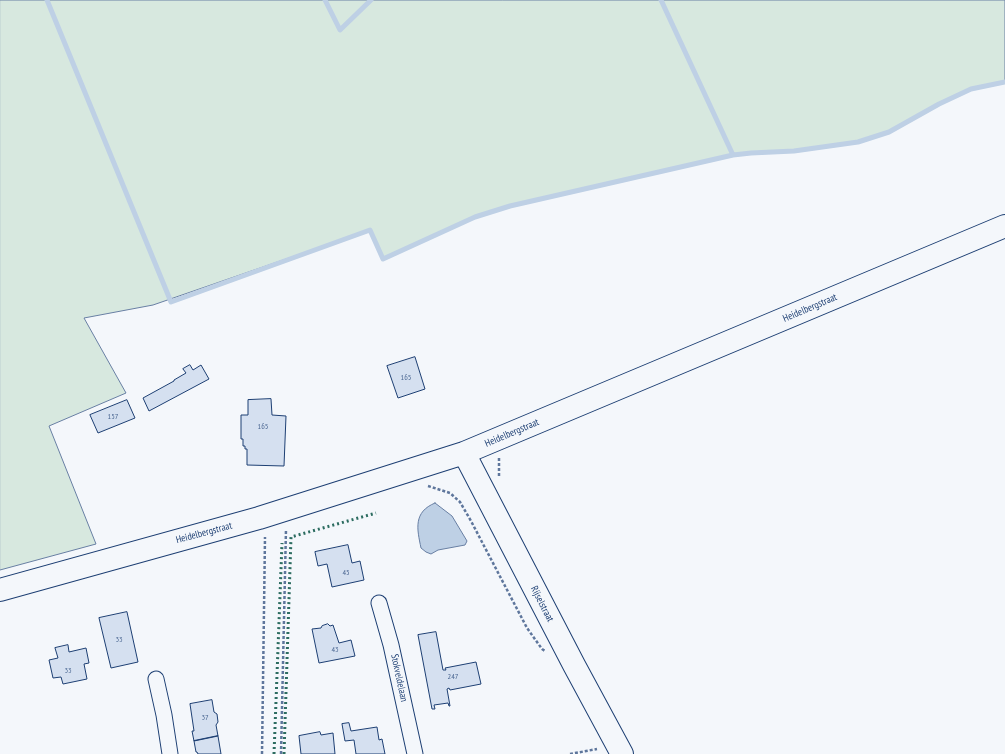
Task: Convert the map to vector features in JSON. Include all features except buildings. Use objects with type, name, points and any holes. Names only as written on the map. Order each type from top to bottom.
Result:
[{"type":"main road","name":"Heidelbergstraat","points":[[0,590],[259,518],[464,453],[1005,226]]},
{"type":"main road","name":"Rijselstraat","points":[[464,453],[619,749]]},
{"type":"street","name":"Stokveldelaan","points":[[379,604],[391,645],[415,754]]},
{"type":"street","points":[[156,679],[164,715],[170,754]]},
{"type":"path","points":[[428,486],[450,493],[460,502],[527,628],[542,649],[548,652]]},
{"type":"path","points":[[281,754],[286,529]]},
{"type":"path","points":[[262,754],[265,537]]},
{"type":"path","points":[[570,754],[619,749]]},
{"type":"shaded area","points":[[0,0],[1005,0],[1005,82],[971,89],[939,104],[889,132],[858,142],[794,151],[733,155],[510,206],[475,217],[383,259],[370,230],[153,305],[84,318],[126,393],[49,426],[96,544],[0,570]]},
{"type":"water","points":[[435,503],[452,516],[467,541],[465,545],[438,550],[431,554],[421,548],[418,534],[418,522],[423,511]]},
{"type":"waterway","points":[[47,0],[171,302],[370,230],[383,259],[475,217],[510,206],[733,155],[794,151],[858,142],[889,132],[939,104],[971,89],[1005,82]]},
{"type":"waterway","points":[[325,0],[340,30],[371,0]]},
{"type":"waterway","points":[[661,0],[733,155]]},
{"type":"hedge","points":[[284,754],[291,537],[376,513]]},
{"type":"hedge","points":[[274,754],[282,543]]}]
